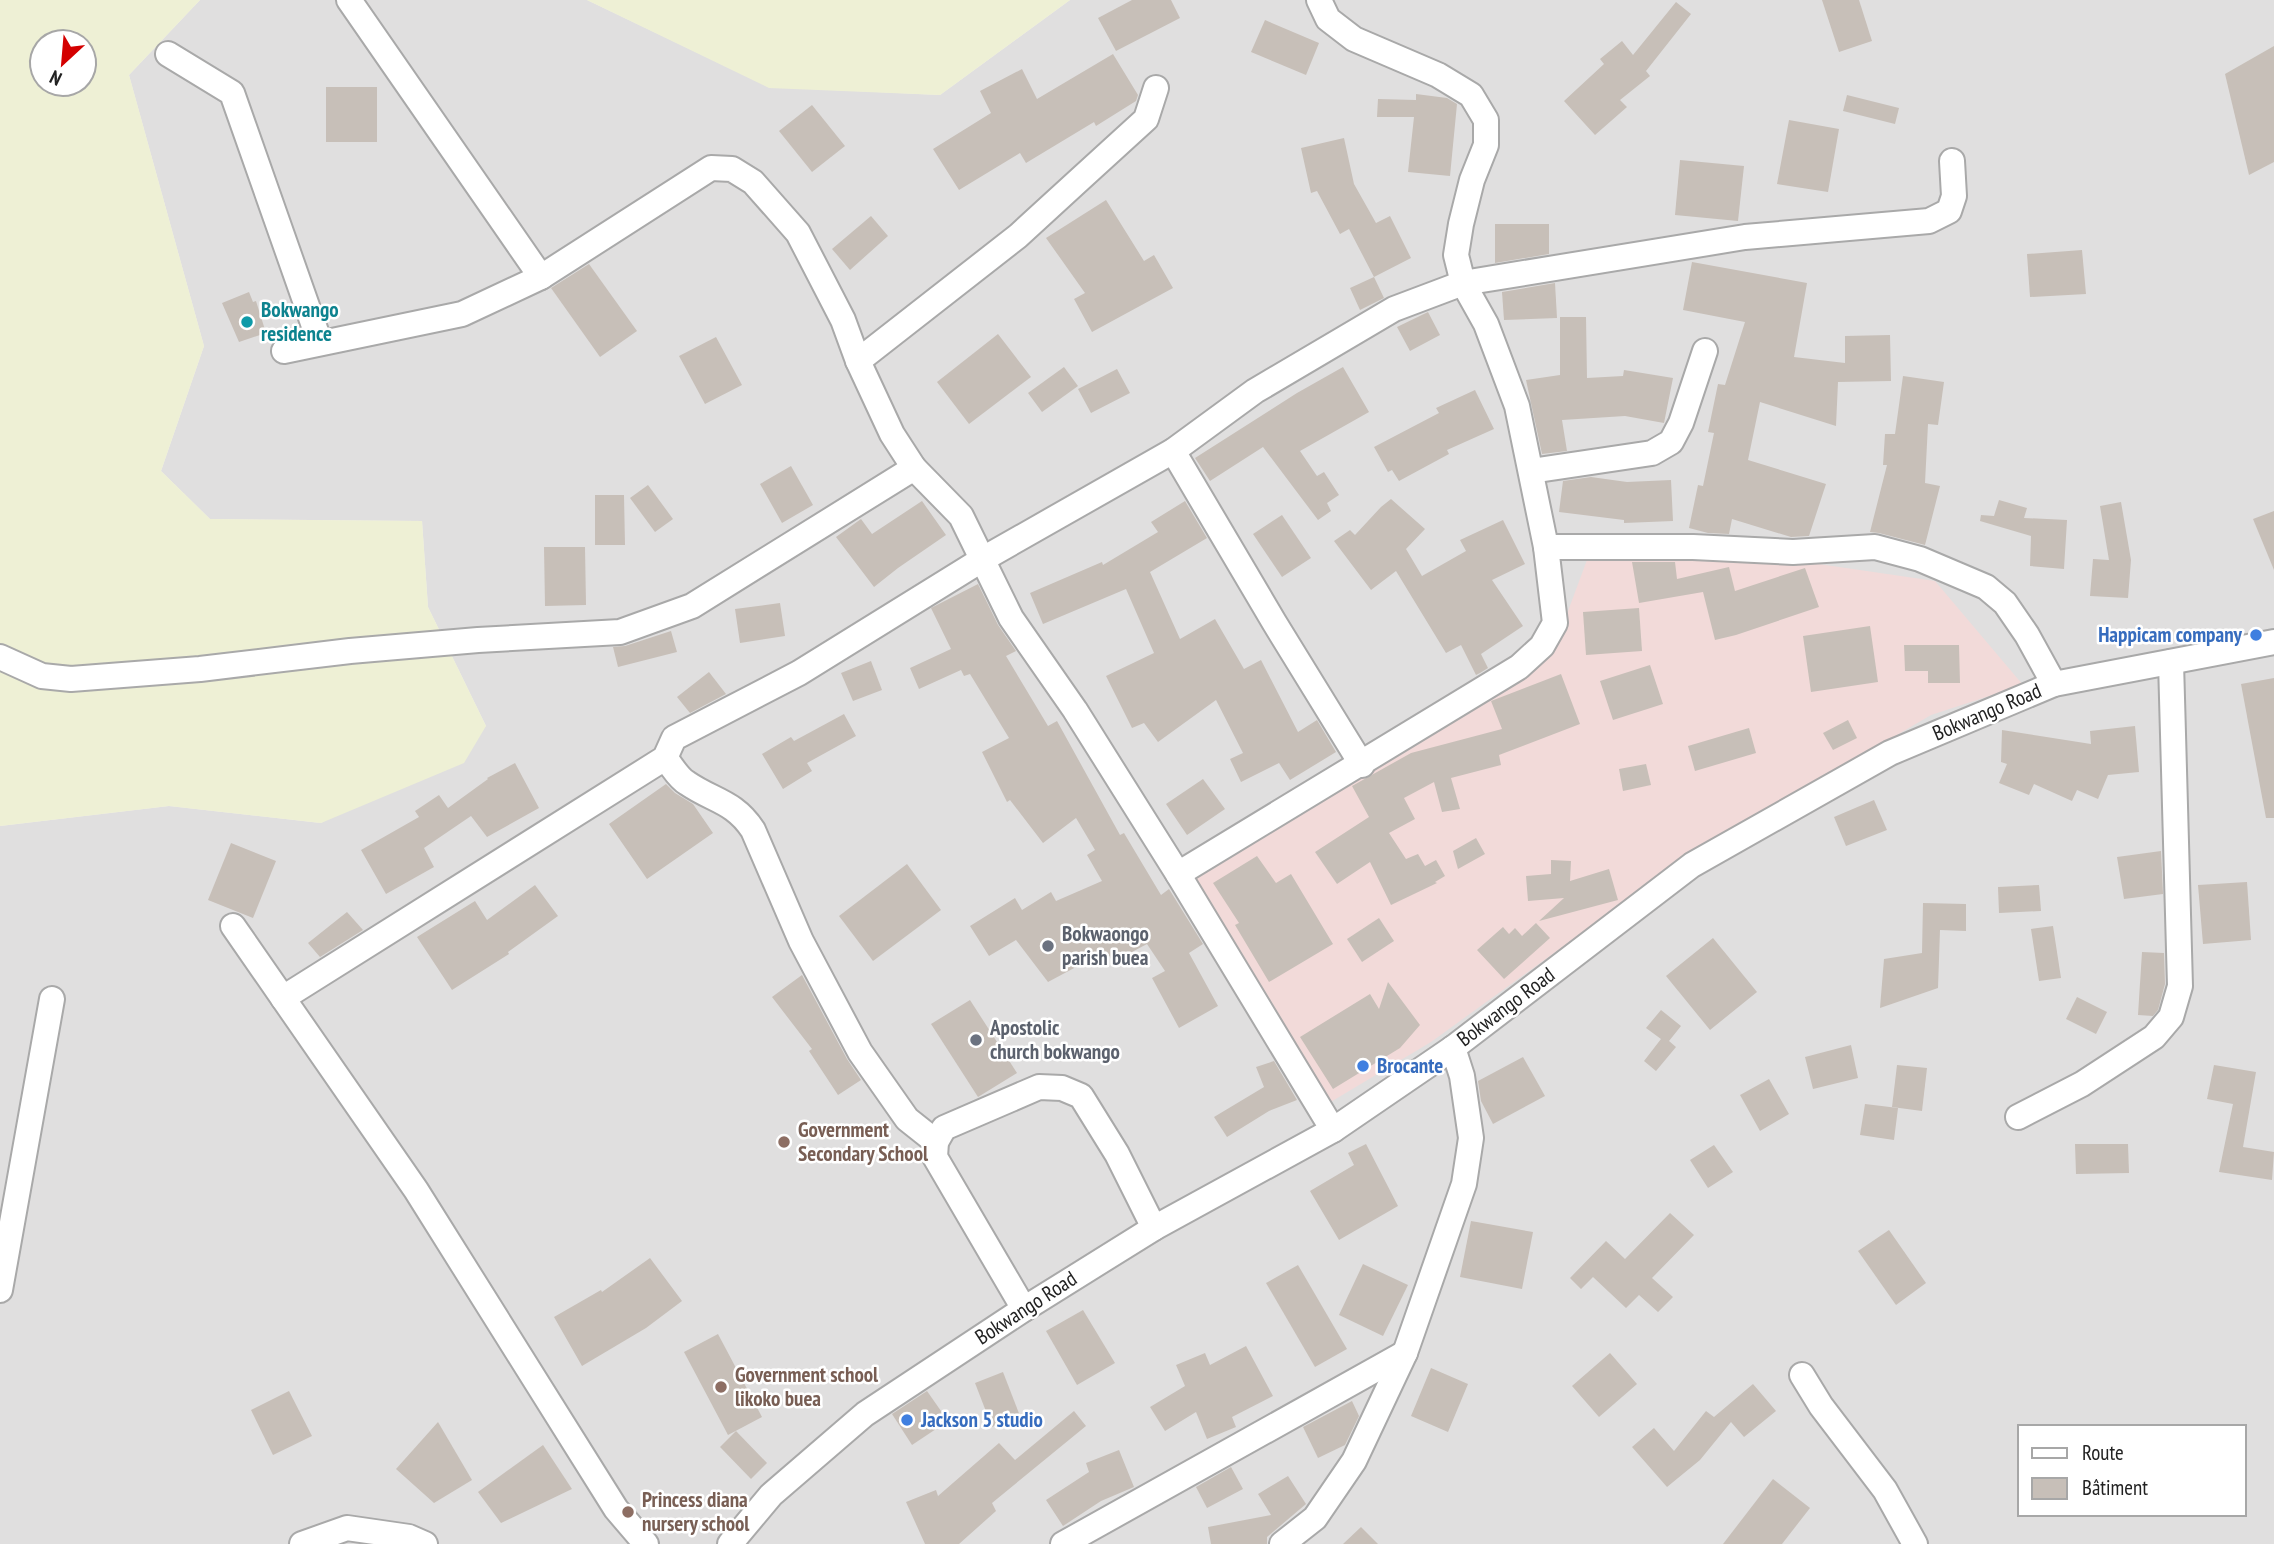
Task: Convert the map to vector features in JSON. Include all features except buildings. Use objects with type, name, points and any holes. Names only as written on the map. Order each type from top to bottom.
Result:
[{"type":"street","points":[[349,0],[541,276]]},
{"type":"street","points":[[1178,874],[1362,765],[1519,667],[1542,646],[1555,623],[1546,547],[1517,406],[1486,324],[1463,283],[1456,255],[1472,180],[1486,145],[1486,120],[1471,95],[1438,75],[1354,39],[1328,19],[1319,0]]},
{"type":"street","points":[[168,54],[232,93],[320,343]]},
{"type":"street","points":[[858,361],[1018,236],[1146,119],[1156,88]]},
{"type":"street","points":[[283,998],[665,758],[674,738],[799,673],[984,559],[1173,450],[1255,391],[1394,309],[1463,283],[1745,237],[1929,221],[1949,211],[1954,197],[1952,161]]},
{"type":"street","points":[[284,351],[463,314],[541,276],[711,168],[732,169],[753,182],[798,233],[843,320],[858,361],[892,435],[914,468],[961,516],[984,559],[1010,618],[1075,710],[1333,1130]]},
{"type":"street","points":[[1531,471],[1652,453],[1671,442],[1681,423],[1705,351]]},
{"type":"street","points":[[1173,450],[1362,765]]},
{"type":"street","points":[[0,657],[42,676],[71,679],[200,669],[350,651],[478,640],[620,632],[692,606],[914,468]]},
{"type":"street","points":[[1546,547],[1693,547],[1793,552],[1875,547],[1920,559],[1986,587],[2005,603],[2027,635],[2054,684]]},
{"type":"street","name":"Bokwango Road","points":[[730,1544],[771,1495],[865,1414],[1024,1309],[1154,1228],[1333,1130],[1452,1048],[1692,865],[1890,752],[2054,684],[2274,642]]},
{"type":"street","points":[[2018,1117],[2102,1071],[2154,1037],[2171,1017],[2180,986],[2171,662]]},
{"type":"street","points":[[665,758],[685,782],[728,804],[744,816],[753,830],[801,941],[860,1052],[907,1119],[936,1142]]},
{"type":"street","points":[[233,926],[416,1190],[616,1509],[646,1544]]},
{"type":"street","points":[[0,1290],[52,999]]},
{"type":"street","points":[[1282,1544],[1315,1518],[1354,1461],[1405,1353],[1464,1184],[1471,1138],[1462,1076],[1452,1048]]},
{"type":"street","points":[[1024,1309],[935,1157],[936,1142],[944,1128],[1039,1087],[1062,1088],[1081,1096],[1117,1154],[1154,1228]]},
{"type":"street","points":[[1063,1544],[1405,1353]]},
{"type":"street","points":[[1802,1375],[1821,1406],[1885,1490],[1915,1544]]},
{"type":"street","points":[[302,1544],[347,1528],[409,1537],[425,1544]]},
{"type":"shaded area","points":[[200,0],[587,0],[769,87],[940,95],[1070,0],[2274,0],[2274,1544],[0,1544],[0,826],[169,806],[321,823],[486,726],[428,607],[422,521],[210,519],[161,471],[204,346],[129,75]]},
{"type":"shaded area","points":[[1668,549],[1798,561],[1935,581],[2023,685],[1931,715],[1677,864],[1431,1042],[1329,1103],[1193,874],[1454,718],[1552,654],[1587,560]]},
{"type":"green space","points":[[0,0],[200,0],[129,75],[204,346],[161,471],[210,519],[422,521],[428,607],[486,726],[464,763],[321,823],[169,806],[0,826]]},
{"type":"green space","points":[[587,0],[1070,0],[940,95],[769,88]]},
{"type":"place","name":"Bokwango residence","points":[[247,322]]},
{"type":"place","name":"Happicam company","points":[[2256,635]]},
{"type":"place","name":"Bokwaongo parish buea","points":[[1048,946]]},
{"type":"place","name":"Apostolic church bokwango","points":[[976,1040]]},
{"type":"place","name":"Brocante","points":[[1363,1066]]},
{"type":"place","name":"Government Secondary School","points":[[784,1142]]},
{"type":"place","name":"Government school likoko buea","points":[[721,1387]]},
{"type":"place","name":"Jackson 5 studio","points":[[907,1420]]},
{"type":"place","name":"Princess diana nursery school","points":[[628,1512]]}]
